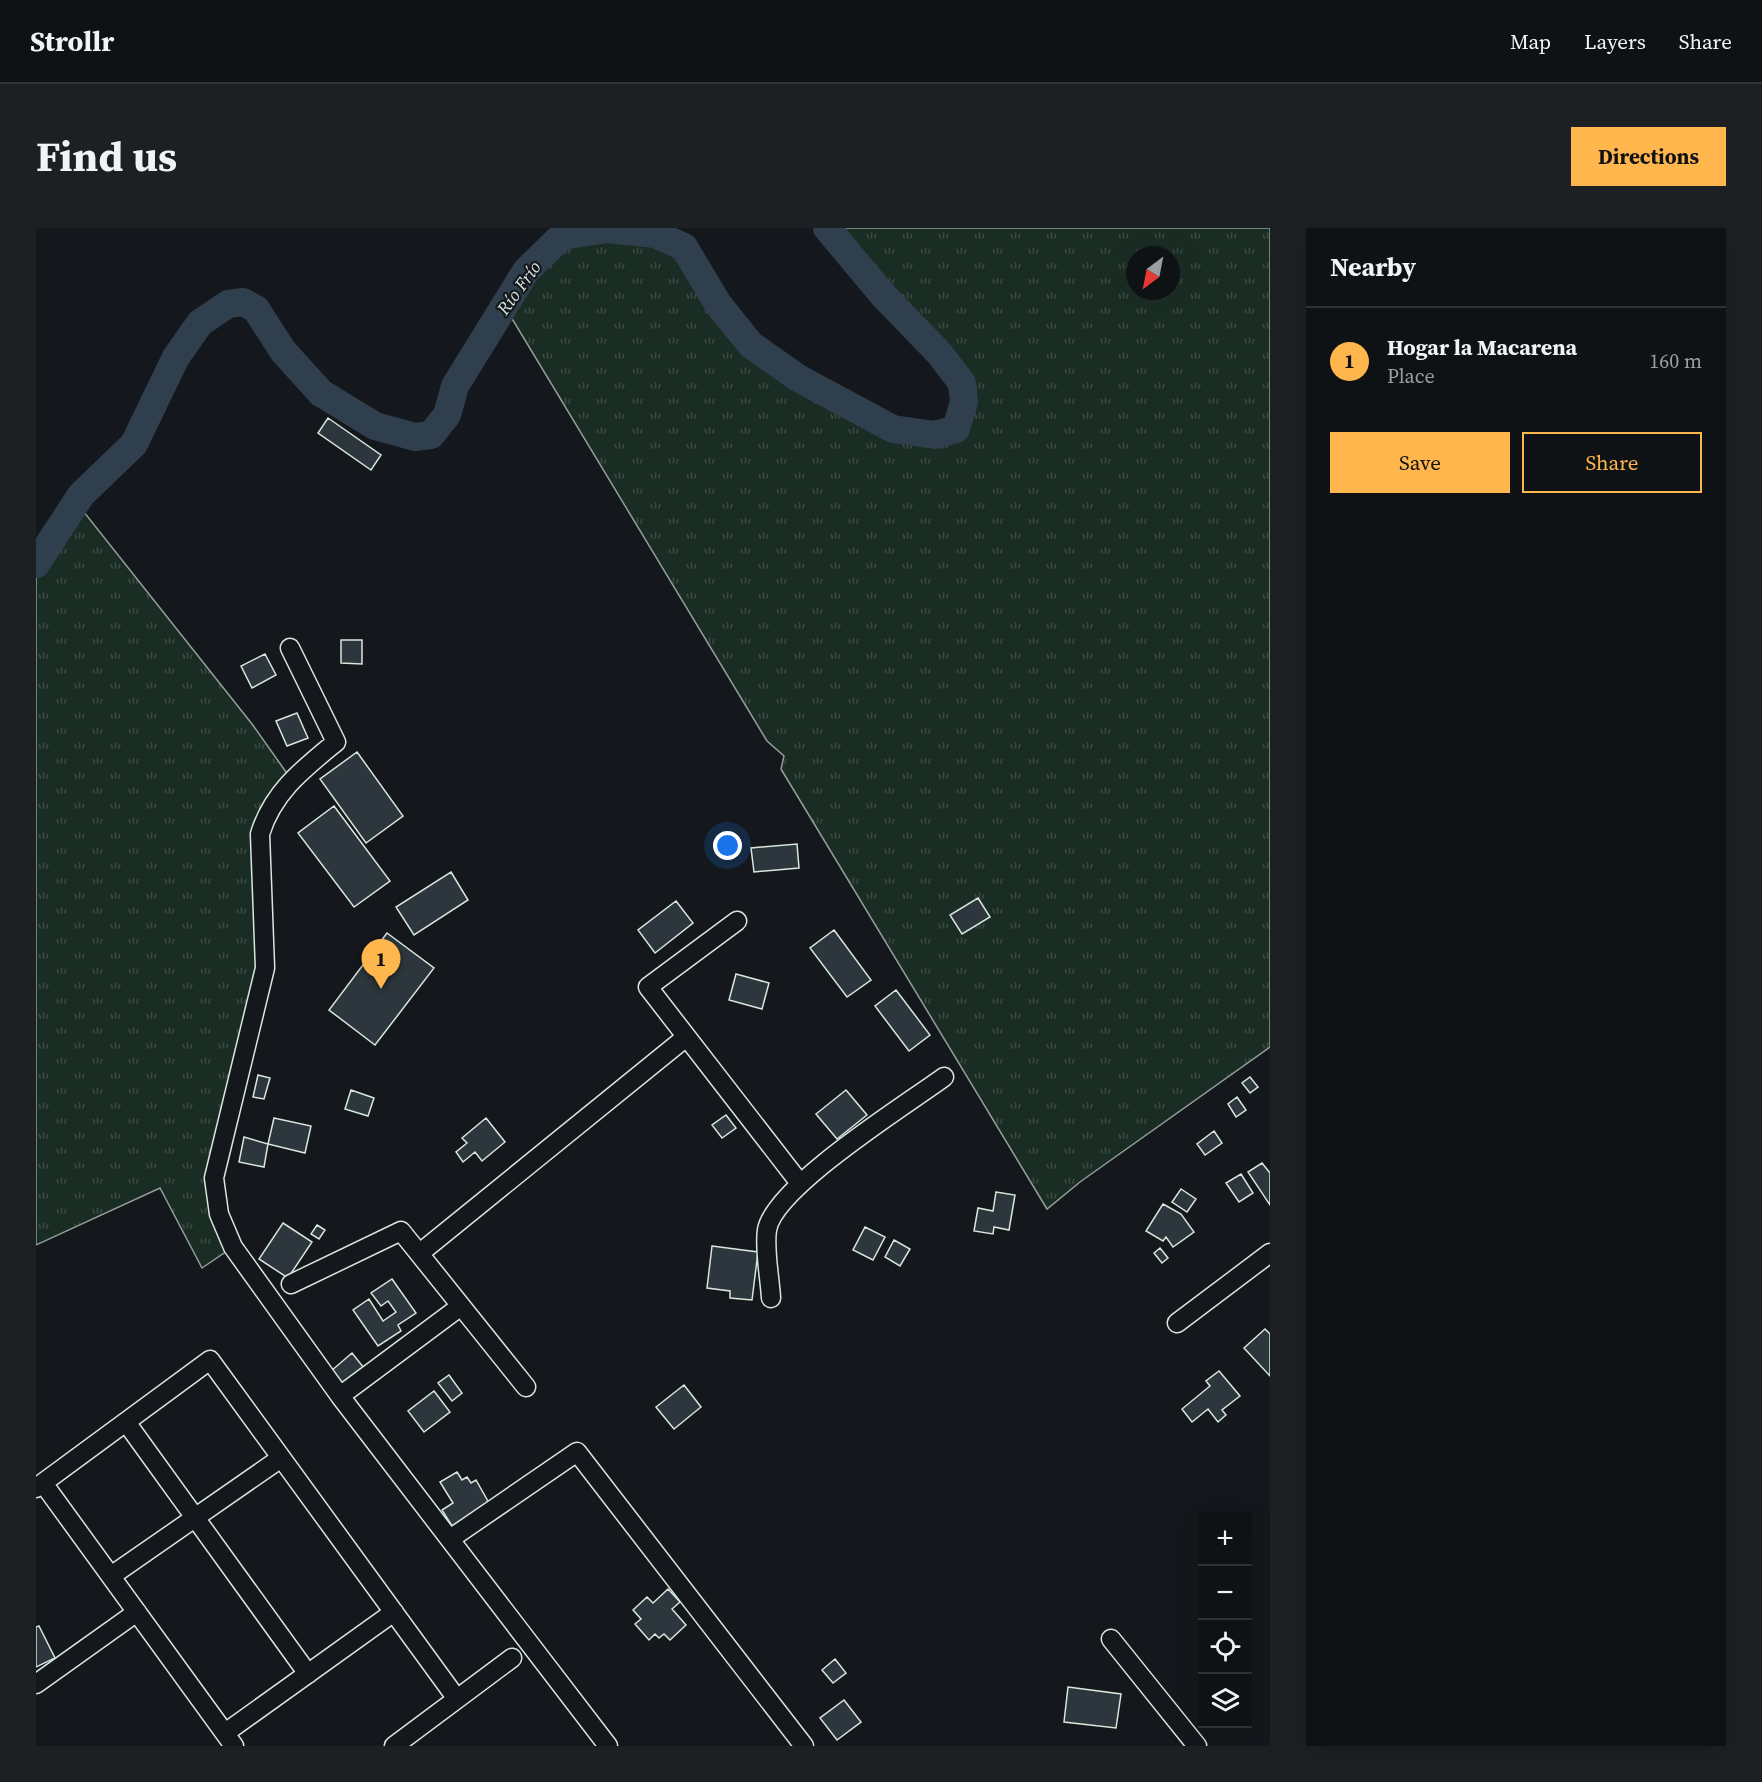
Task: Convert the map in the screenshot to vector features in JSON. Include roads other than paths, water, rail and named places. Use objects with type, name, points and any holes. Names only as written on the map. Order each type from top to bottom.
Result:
[{"type":"street","points":[[290,648],[336,742],[291,779],[266,814],[260,834],[265,968],[214,1178],[219,1214],[232,1247],[340,1396],[608,1746]]},
{"type":"street","points":[[737,921],[648,987],[685,1038],[799,1182]]},
{"type":"street","points":[[420,1253],[685,1038]]},
{"type":"street","points":[[771,1299],[767,1230],[778,1204],[799,1182],[944,1077]]},
{"type":"street","points":[[291,1284],[401,1231],[526,1387]]},
{"type":"street","points":[[1177,1323],[1270,1253]]},
{"type":"street","points":[[340,1396],[461,1306]]},
{"type":"street","points":[[394,1612],[308,1674],[230,1740],[111,1576],[40,1486],[210,1360],[281,1458],[394,1612],[457,1699]]},
{"type":"street","points":[[126,1422],[308,1674]]},
{"type":"street","points":[[450,1539],[578,1452],[804,1746]]},
{"type":"street","points":[[111,1576],[281,1458]]},
{"type":"street","points":[[36,1684],[137,1612]]},
{"type":"street","points":[[1112,1639],[1197,1746]]},
{"type":"street","points":[[394,1746],[512,1658]]},
{"type":"waterway","name":"Río Frío","points":[[36,564],[81,495],[134,444],[176,357],[200,323],[228,304],[243,302],[256,309],[283,351],[321,393],[375,426],[415,437],[431,435],[447,415],[455,386],[526,271],[562,236],[607,229],[655,234],[684,247],[718,304],[751,345],[798,378],[893,429],[935,435],[956,429],[964,402],[962,383],[939,353],[883,295],[827,228]]},
{"type":"place","name":"Hogar la Macarena","points":[[381,989]]}]
